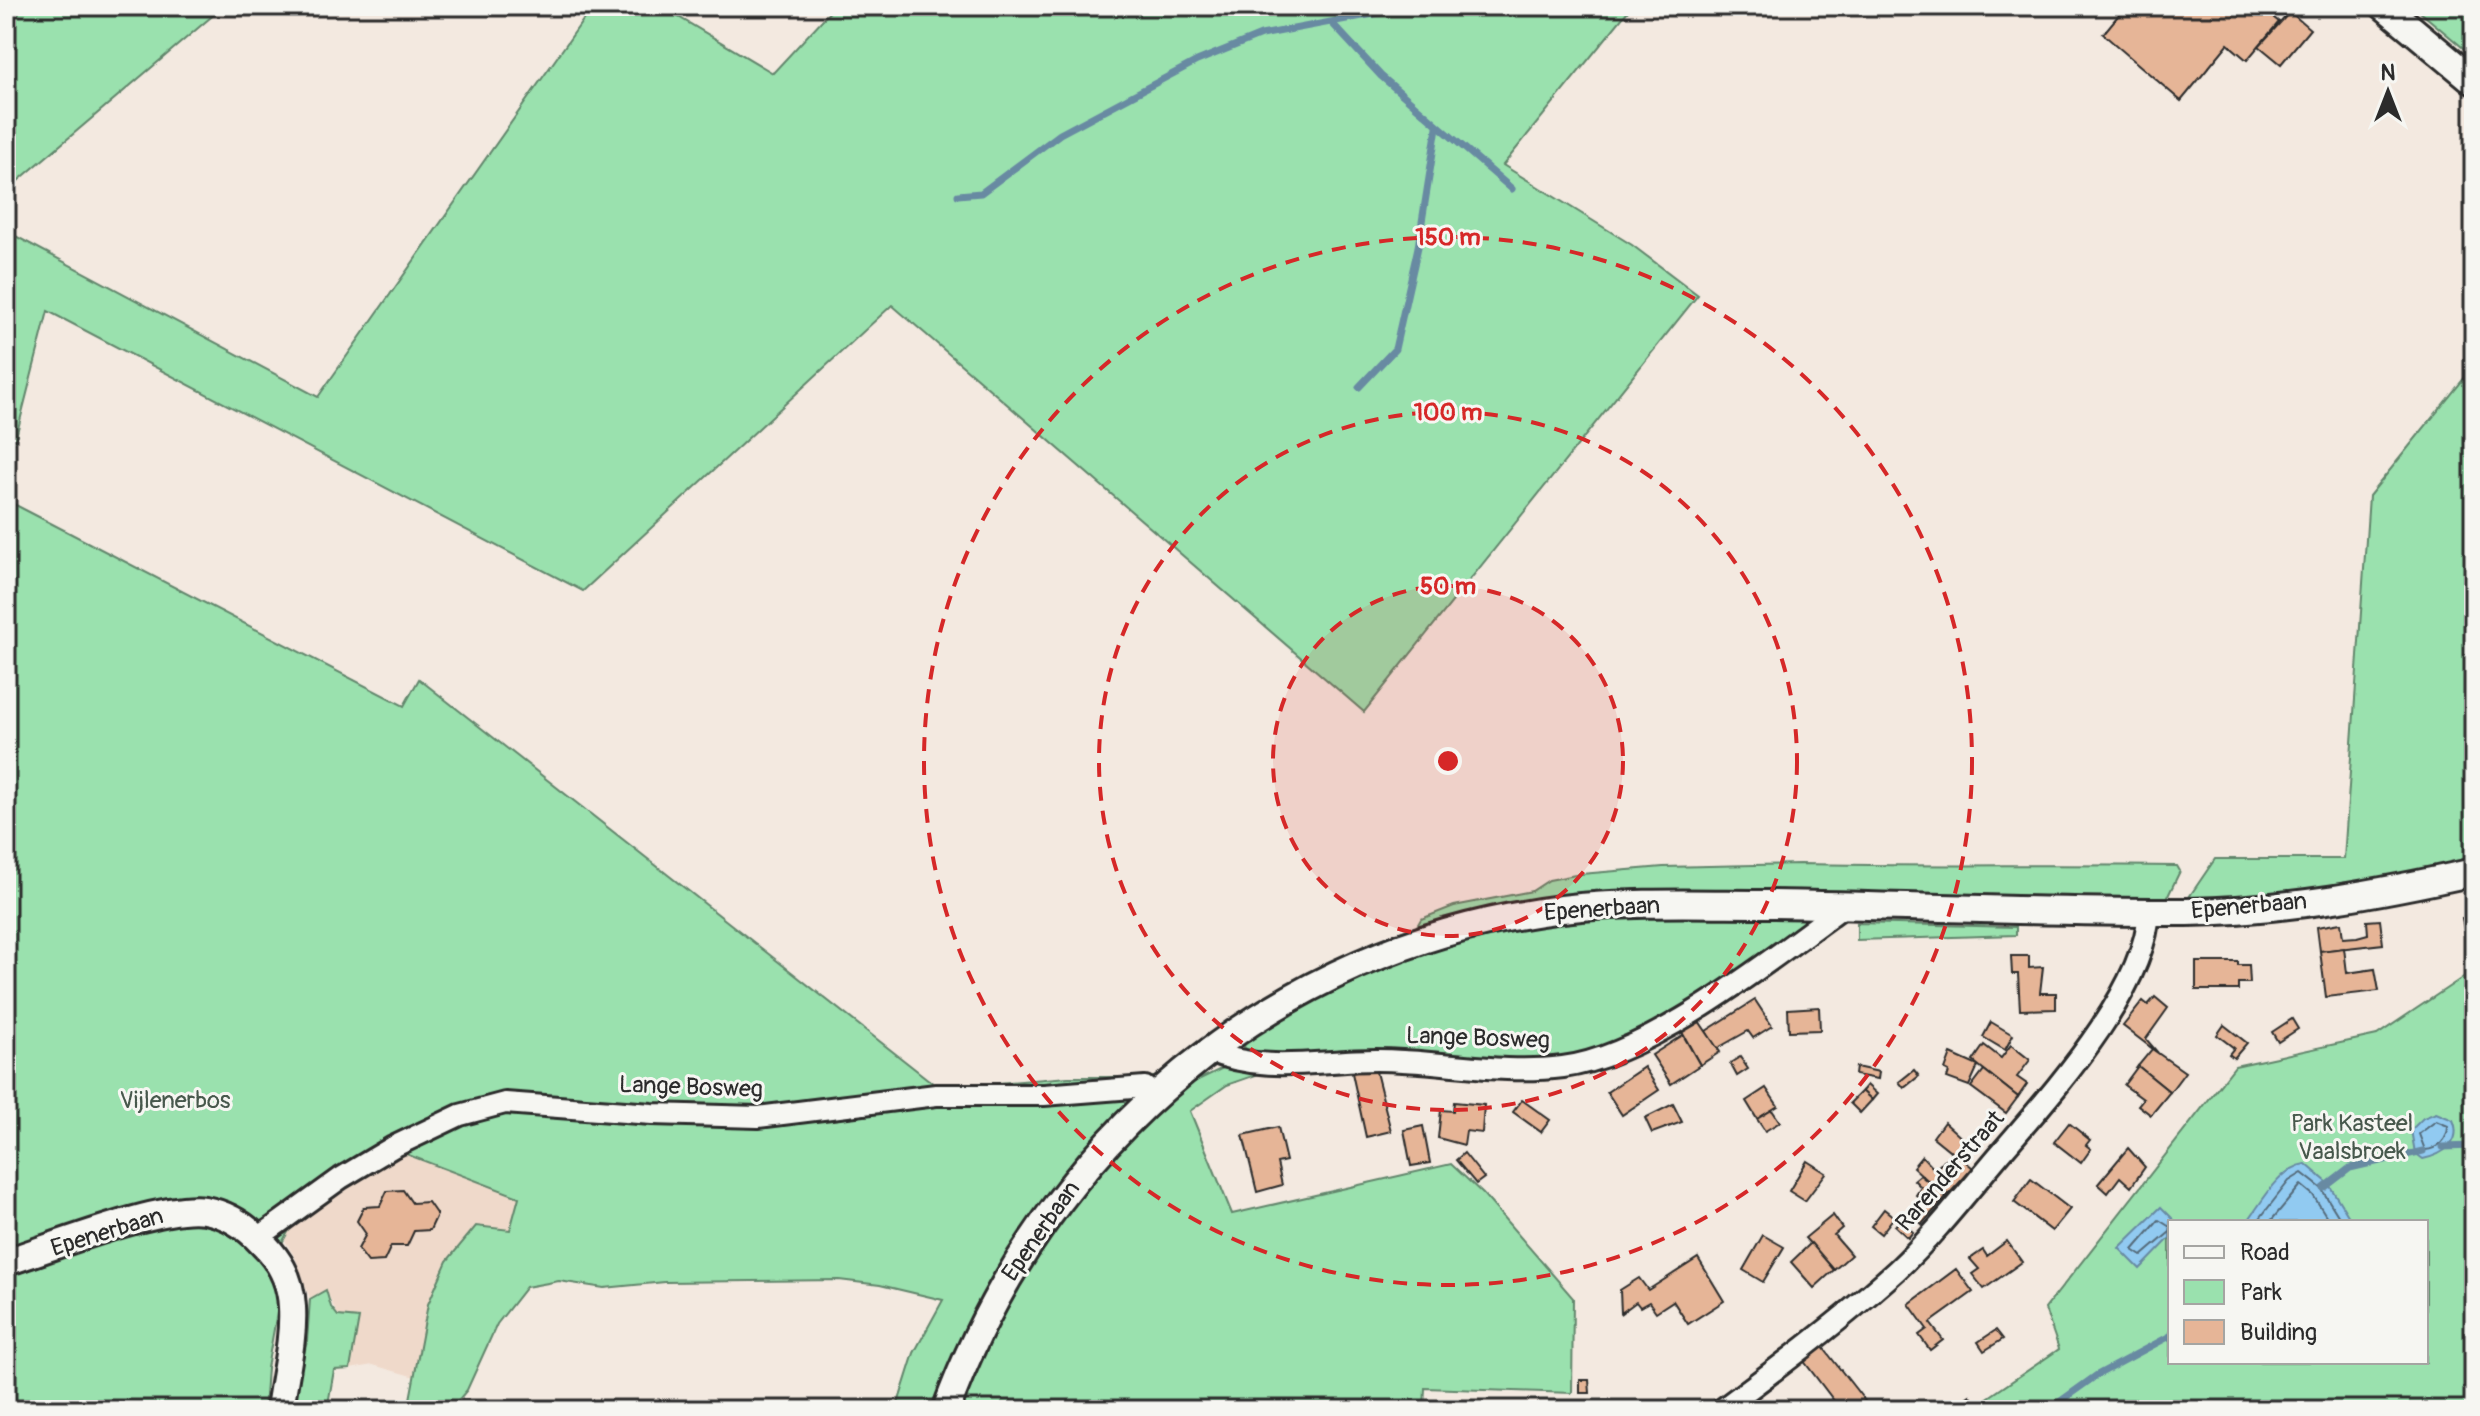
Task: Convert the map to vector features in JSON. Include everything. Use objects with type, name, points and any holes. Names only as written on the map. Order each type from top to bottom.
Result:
[{"type":"street","points":[[2384,6],[2474,81]]},
{"type":"street","name":"Epenerbaan","points":[[946,1410],[973,1342],[1030,1240],[1102,1146],[1154,1096],[1209,1051],[1268,1011],[1337,974],[1411,945],[1546,912],[1625,904],[2149,911],[2290,904],[2377,893],[2474,872]]},
{"type":"street","name":"Lange Bosweg","points":[[1209,1051],[1249,1065],[1389,1060],[1510,1070],[1582,1063],[1621,1051],[1655,1032],[1776,958],[1844,906]]},
{"type":"street","name":"Rarenderstraat","points":[[1721,1410],[1869,1294],[1943,1222],[2047,1098],[2102,1024],[2130,977],[2143,944],[2149,911]]},
{"type":"street","name":"Lange Bosweg","points":[[258,1238],[341,1178],[393,1147],[460,1115],[505,1103],[652,1114],[758,1117],[936,1095],[1044,1095],[1145,1087],[1154,1096]]},
{"type":"street","name":"Epenerbaan","points":[[6,1262],[160,1213],[204,1210],[229,1218],[258,1238],[282,1267],[291,1299],[280,1410]]},
{"type":"shaded area","points":[[401,1152],[519,1197],[510,1230],[428,1304],[415,1377],[373,1365],[350,1369],[359,1318],[338,1316],[326,1290],[310,1299],[296,1259],[284,1239],[297,1219],[324,1195]]},
{"type":"green space","points":[[6,6],[224,6],[6,191]]},
{"type":"green space","points":[[593,6],[660,6],[773,73],[835,6],[1632,6],[1503,165],[1632,245],[1698,295],[1364,712],[892,305],[583,591],[48,311],[6,476],[6,231],[318,397]]},
{"type":"green space","points":[[2413,6],[2474,6],[2474,57]]},
{"type":"green space","points":[[2474,366],[2474,863],[2349,889],[2187,900],[2215,859],[2344,859],[2369,496]]},
{"type":"green space","name":"Vijlenerbos","points":[[6,500],[404,706],[419,679],[939,1088],[1068,1077],[1159,1077],[1194,1082],[1225,1067],[1267,1071],[1227,1085],[1190,1111],[1232,1214],[1451,1164],[1483,1194],[1573,1298],[1572,1393],[1425,1388],[1424,1410],[896,1410],[914,1353],[943,1300],[880,1285],[839,1280],[665,1282],[604,1288],[559,1281],[526,1287],[497,1324],[467,1390],[450,1410],[408,1410],[428,1304],[447,1261],[476,1226],[510,1230],[519,1197],[401,1152],[319,1198],[285,1236],[270,1268],[279,1301],[267,1368],[264,1410],[6,1410]]},
{"type":"green space","points":[[1799,864],[2177,866],[2180,871],[2156,921],[1828,912],[1773,953],[1647,1030],[1602,1050],[1557,1061],[1256,1056],[1244,1047],[1246,1040],[1336,989],[1396,962],[1421,919],[1454,906],[1532,891],[1549,880],[1581,874],[1663,867]]},
{"type":"green space","points":[[1857,923],[2016,927],[2016,935],[1857,940]]},
{"type":"green space","name":"Park Kasteel Vaalsbroek","points":[[2474,970],[2474,1410],[1970,1410],[2059,1349],[2045,1309],[2235,1066],[2377,1035]]},
{"type":"green space","points":[[326,1290],[331,1307],[338,1316],[359,1318],[350,1369],[334,1370],[327,1410],[291,1410],[307,1341],[310,1299]]},
{"type":"water","points":[[2436,1113],[2453,1120],[2455,1135],[2449,1147],[2423,1159],[2415,1153],[2411,1130],[2423,1118]]},
{"type":"water","points":[[2306,1164],[2328,1183],[2351,1220],[2248,1220],[2280,1178]]},
{"type":"water","points":[[2161,1207],[2174,1220],[2168,1220],[2168,1240],[2140,1269],[2119,1248]]},
{"type":"building","points":[[2126,6],[2259,6],[2279,22],[2247,60],[2228,44],[2181,101],[2103,34]]},
{"type":"building","points":[[2290,12],[2310,29],[2281,64],[2259,46]]},
{"type":"building","points":[[2473,917],[2474,932],[2465,934],[2462,919]]},
{"type":"building","points":[[2380,920],[2383,944],[2320,951],[2317,927],[2341,923],[2343,938],[2357,937],[2368,934],[2367,921]]},
{"type":"building","points":[[2344,948],[2347,973],[2375,969],[2379,991],[2326,997],[2320,951]]},
{"type":"building","points":[[2011,956],[2029,956],[2029,968],[2043,967],[2040,993],[2056,993],[2056,1009],[2020,1010],[2018,974],[2012,974]]},
{"type":"building","points":[[2196,962],[2249,965],[2250,983],[2238,983],[2238,990],[2196,990]]},
{"type":"building","points":[[2155,997],[2168,1008],[2146,1039],[2158,1053],[2123,1026],[2143,1001],[2148,1005]]},
{"type":"building","points":[[1755,1000],[1772,1026],[1753,1038],[1748,1031],[1716,1049],[1706,1031]]},
{"type":"building","points":[[1819,1007],[1820,1030],[1789,1031],[1788,1009]]},
{"type":"building","points":[[2292,1019],[2298,1029],[2278,1042],[2272,1032]]},
{"type":"building","points":[[1699,1021],[1720,1052],[1700,1065],[1682,1032]]},
{"type":"building","points":[[1991,1022],[2013,1035],[2005,1050],[1983,1037]]},
{"type":"building","points":[[2224,1025],[2247,1043],[2234,1058],[2229,1054],[2234,1048],[2217,1035]]},
{"type":"building","points":[[1683,1035],[1700,1065],[1671,1084],[1652,1055]]},
{"type":"building","points":[[1984,1045],[2001,1058],[2011,1045],[2030,1060],[2017,1077],[2027,1084],[2018,1097],[1973,1061]]},
{"type":"building","points":[[2152,1049],[2185,1072],[2170,1092],[2138,1066]]},
{"type":"building","points":[[1951,1054],[1978,1066],[1969,1086],[1947,1078],[1949,1072],[1945,1070]]},
{"type":"building","points":[[1740,1057],[1748,1069],[1737,1076],[1730,1063]]},
{"type":"building","points":[[2138,1066],[2170,1092],[2151,1115],[2138,1105],[2143,1099],[2124,1085]]},
{"type":"building","points":[[1644,1067],[1659,1090],[1622,1115],[1607,1092]]},
{"type":"building","points":[[1856,1067],[1879,1072],[1878,1079],[1855,1075]]},
{"type":"building","points":[[1375,1068],[1391,1131],[1366,1137],[1352,1073]]},
{"type":"building","points":[[1914,1070],[1919,1076],[1904,1088],[1899,1082]]},
{"type":"building","points":[[1984,1070],[2018,1097],[2006,1113],[1971,1087]]},
{"type":"building","points":[[1867,1085],[1877,1094],[1872,1100],[1862,1091]]},
{"type":"building","points":[[1766,1088],[1778,1106],[1757,1119],[1746,1101]]},
{"type":"building","points":[[1862,1091],[1872,1100],[1860,1113],[1850,1103]]},
{"type":"building","points":[[1522,1100],[1550,1120],[1541,1132],[1513,1112]]},
{"type":"building","points":[[1454,1102],[1484,1105],[1482,1133],[1466,1131],[1464,1145],[1438,1138],[1441,1110],[1453,1111]]},
{"type":"building","points":[[1673,1104],[1682,1122],[1652,1133],[1645,1118]]},
{"type":"building","points":[[1772,1110],[1780,1122],[1765,1131],[1757,1119]]},
{"type":"building","points":[[1944,1122],[1965,1141],[1954,1154],[1933,1137]]},
{"type":"building","points":[[2069,1123],[2090,1140],[2086,1145],[2091,1149],[2081,1163],[2054,1142]]},
{"type":"building","points":[[1423,1126],[1430,1163],[1411,1166],[1404,1130]]},
{"type":"building","points":[[1278,1127],[1286,1161],[1277,1163],[1282,1185],[1257,1192],[1243,1135]]},
{"type":"building","points":[[2128,1148],[2145,1167],[2131,1187],[2120,1177],[2108,1193],[2098,1184]]},
{"type":"building","points":[[1464,1153],[1484,1178],[1476,1184],[1456,1160]]},
{"type":"building","points":[[1958,1155],[1973,1168],[1946,1197],[1913,1167],[1922,1156],[1935,1170],[1945,1159],[1950,1164]]},
{"type":"building","points":[[1807,1161],[1826,1173],[1805,1201],[1789,1191]]},
{"type":"building","points":[[1920,1175],[1946,1197],[1922,1224],[1912,1215],[1924,1201],[1916,1195],[1921,1187],[1914,1180]]},
{"type":"building","points":[[2031,1179],[2070,1209],[2052,1231],[2014,1202]]},
{"type":"building","points":[[403,1190],[412,1203],[428,1202],[437,1215],[430,1230],[414,1231],[407,1246],[391,1246],[384,1261],[368,1262],[358,1249],[366,1234],[357,1221],[364,1207],[380,1206],[387,1191]]},
{"type":"building","points":[[1884,1209],[1894,1217],[1881,1234],[1871,1226]]},
{"type":"building","points":[[1833,1215],[1842,1228],[1834,1235],[1851,1255],[1834,1270],[1805,1238]]},
{"type":"building","points":[[1900,1220],[1913,1232],[1908,1238],[1895,1226]]},
{"type":"building","points":[[1763,1235],[1784,1247],[1763,1282],[1743,1270]]},
{"type":"building","points":[[2007,1241],[2022,1262],[1984,1289],[1972,1274],[1979,1269],[1970,1259],[1983,1250],[1987,1256]]},
{"type":"building","points":[[1811,1243],[1834,1270],[1814,1288],[1791,1262]]},
{"type":"building","points":[[1698,1258],[1724,1301],[1688,1324],[1673,1301],[1656,1312],[1649,1302],[1640,1307],[1636,1302],[1621,1313],[1620,1290],[1639,1278],[1648,1290]]},
{"type":"building","points":[[1956,1269],[1973,1292],[1930,1323],[1943,1340],[1930,1350],[1919,1335],[1927,1329],[1909,1304]]},
{"type":"building","points":[[1996,1330],[2003,1339],[1984,1351],[1978,1342]]},
{"type":"building","points":[[1822,1346],[1865,1401],[1854,1410],[1841,1410],[1803,1360]]},
{"type":"building","points":[[1580,1380],[1589,1380],[1590,1393],[1580,1393]]},
{"type":"building","points":[[1970,1395],[1977,1405],[1969,1410],[1963,1400]]},
{"type":"waterway","points":[[958,195],[981,193],[1060,134],[1197,61],[1261,35],[1416,6]]},
{"type":"waterway","points":[[1332,23],[1381,76],[1512,189]]},
{"type":"waterway","points":[[1359,387],[1395,349],[1418,247],[1437,127]]},
{"type":"waterway","points":[[2443,1147],[2474,1146]]},
{"type":"waterway","points":[[2324,1188],[2350,1168],[2423,1151]]},
{"type":"waterway","points":[[2048,1410],[2097,1375],[2168,1337]]}]
